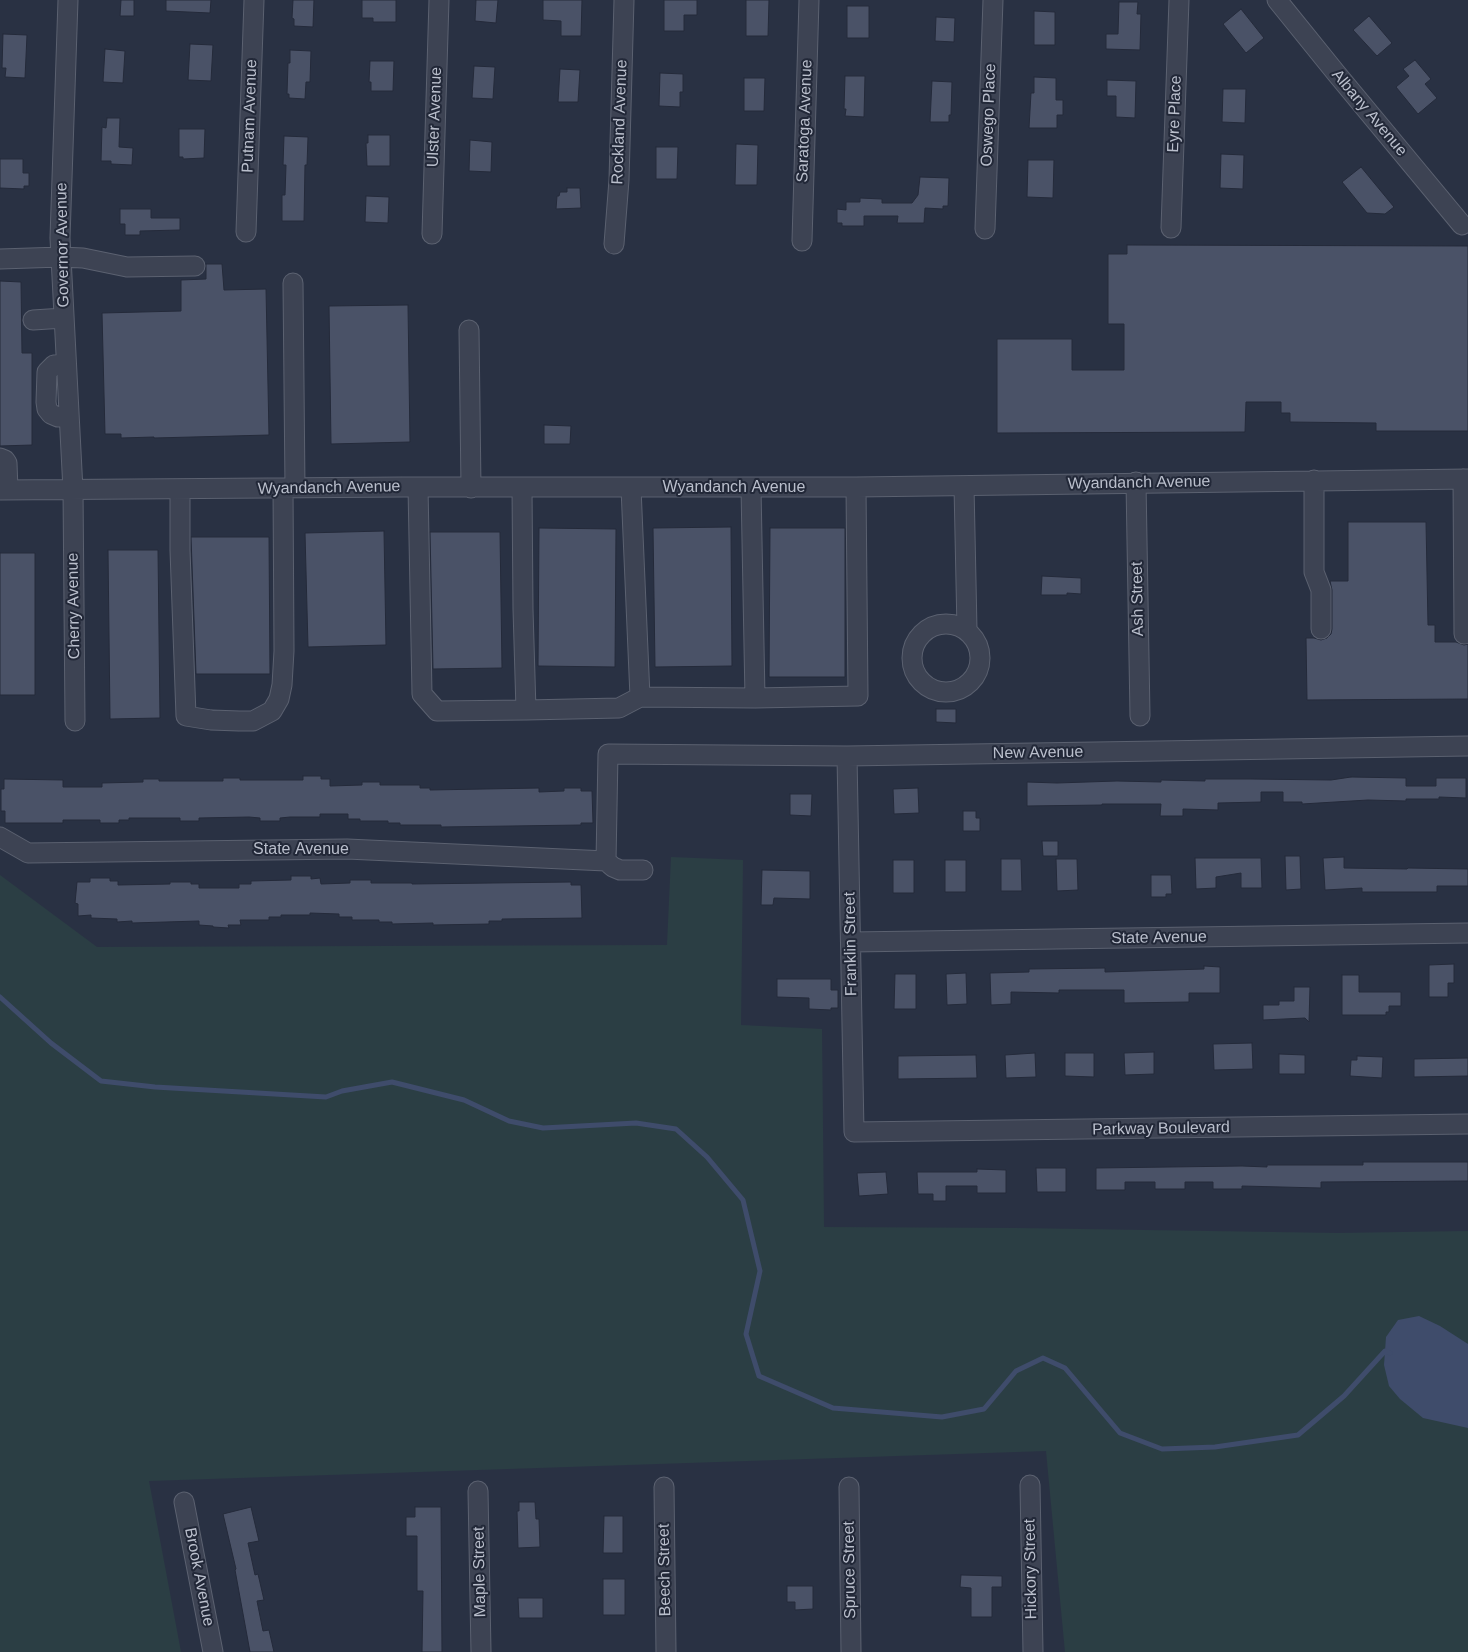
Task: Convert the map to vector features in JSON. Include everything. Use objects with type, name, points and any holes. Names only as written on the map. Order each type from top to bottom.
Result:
[{"type":"street","name":"Governor Avenue","points":[[68,0],[60,238],[72,490]]},
{"type":"street","name":"Putnam Avenue","points":[[246,232],[254,0]]},
{"type":"street","name":"Ulster Avenue","points":[[432,234],[439,0]]},
{"type":"street","name":"Rockland Avenue","points":[[614,244],[619,180],[624,0]]},
{"type":"street","name":"Saratoga Avenue","points":[[802,241],[809,0]]},
{"type":"street","name":"Oswego Place","points":[[984,229],[993,0]]},
{"type":"street","name":"Eyre Place","points":[[1171,228],[1179,0]]},
{"type":"street","name":"Albany Avenue","points":[[1277,0],[1462,225]]},
{"type":"street","points":[[0,259],[61,257],[83,258],[127,267],[195,266]]},
{"type":"street","points":[[180,489],[180,550],[186,716],[210,720],[253,721],[272,710],[279,699],[282,685],[289,488],[293,283]]},
{"type":"street","points":[[33,320],[64,318]]},
{"type":"street","points":[[469,330],[471,488]]},
{"type":"street","points":[[0,458],[7,463],[4,490]]},
{"type":"street","points":[[1464,634],[1465,479]]},
{"type":"street","name":"Wyandanch Avenue","points":[[4,490],[418,487],[750,488],[1465,479]]},
{"type":"street","points":[[1314,480],[1314,572],[1321,590],[1321,629]]},
{"type":"street","name":"Ash Street","points":[[1136,482],[1140,716]]},
{"type":"street","points":[[964,486],[966,630]]},
{"type":"street","points":[[418,487],[422,694],[437,710],[526,710],[619,708],[640,697],[755,698],[858,696],[856,487]]},
{"type":"street","points":[[522,488],[522,609],[526,710]]},
{"type":"street","points":[[631,488],[640,697]]},
{"type":"street","points":[[750,488],[755,698]]},
{"type":"street","name":"Cherry Avenue","points":[[72,490],[75,721]]},
{"type":"street","name":"New Avenue","points":[[606,861],[608,754],[847,756],[1468,746]]},
{"type":"street","name":"Franklin Street","points":[[847,756],[854,1132]]},
{"type":"street","name":"State Avenue","points":[[0,837],[28,854],[347,849],[606,861],[613,868],[620,870],[643,870]]},
{"type":"street","name":"State Avenue","points":[[851,942],[1468,933]]},
{"type":"street","name":"Parkway Boulevard","points":[[854,1132],[1468,1124]]},
{"type":"street","name":"Hickory Street","points":[[1030,1485],[1033,1652]]},
{"type":"street","name":"Beech Street","points":[[664,1487],[666,1652]]},
{"type":"street","name":"Spruce Street","points":[[849,1487],[851,1652]]},
{"type":"street","name":"Maple Street","points":[[478,1491],[481,1652]]},
{"type":"street","name":"Brook Avenue","points":[[184,1502],[213,1652]]},
{"type":"shaded area","points":[[671,857],[743,860],[741,1025],[822,1029],[824,1227],[1337,1233],[1468,1231],[1468,1652],[1065,1652],[1046,1451],[149,1481],[181,1652],[0,1652],[0,875],[97,947],[667,945]]},
{"type":"water","points":[[1419,1316],[1440,1326],[1468,1344],[1468,1428],[1423,1418],[1400,1399],[1389,1386],[1384,1365],[1386,1337],[1398,1320]]},
{"type":"building","points":[[121,0],[134,0],[134,16],[120,16]]},
{"type":"building","points":[[166,0],[211,0],[210,13],[166,11]]},
{"type":"building","points":[[293,0],[314,0],[313,27],[294,26],[294,19],[292,18]]},
{"type":"building","points":[[362,0],[396,0],[396,22],[373,22],[373,18],[362,18]]},
{"type":"building","points":[[476,0],[498,0],[496,23],[475,21]]},
{"type":"building","points":[[543,0],[582,0],[581,36],[561,36],[561,21],[543,20]]},
{"type":"building","points":[[664,0],[697,0],[697,15],[684,15],[684,31],[664,31]]},
{"type":"building","points":[[746,0],[769,0],[768,36],[746,36]]},
{"type":"building","points":[[1119,2],[1138,2],[1137,14],[1141,14],[1140,50],[1106,49],[1106,34],[1118,34]]},
{"type":"building","points":[[847,6],[869,6],[869,38],[847,38]]},
{"type":"building","points":[[1241,9],[1264,38],[1246,53],[1223,24]]},
{"type":"building","points":[[1034,11],[1055,12],[1055,45],[1034,45]]},
{"type":"building","points":[[1369,16],[1392,43],[1377,56],[1353,30]]},
{"type":"building","points":[[936,17],[955,18],[954,42],[935,41]]},
{"type":"building","points":[[3,34],[27,35],[25,78],[5,77],[6,68],[2,68]]},
{"type":"building","points":[[190,44],[213,45],[211,81],[188,80]]},
{"type":"building","points":[[105,49],[125,51],[123,83],[103,82]]},
{"type":"building","points":[[290,50],[311,51],[310,82],[306,82],[305,99],[289,98],[289,94],[287,94]]},
{"type":"building","points":[[1415,60],[1431,79],[1425,84],[1437,98],[1418,114],[1396,87],[1409,76],[1403,69]]},
{"type":"building","points":[[370,61],[394,61],[393,91],[371,91],[371,82],[369,82]]},
{"type":"building","points":[[474,66],[495,67],[493,99],[472,98]]},
{"type":"building","points":[[560,69],[580,70],[578,102],[558,102]]},
{"type":"building","points":[[660,73],[683,74],[683,92],[680,92],[680,107],[659,106]]},
{"type":"building","points":[[845,76],[865,76],[864,117],[845,116]]},
{"type":"building","points":[[1034,77],[1056,78],[1056,100],[1063,100],[1063,115],[1057,115],[1057,128],[1029,128],[1031,93],[1034,93]]},
{"type":"building","points":[[744,78],[765,78],[764,111],[744,111]]},
{"type":"building","points":[[1107,80],[1136,81],[1135,118],[1116,117],[1116,96],[1107,96]]},
{"type":"building","points":[[932,81],[952,82],[949,122],[930,122]]},
{"type":"building","points":[[1223,89],[1246,89],[1245,123],[1222,122]]},
{"type":"building","points":[[107,118],[120,118],[119,147],[133,148],[132,165],[111,164],[111,161],[101,161],[102,127],[106,128]]},
{"type":"building","points":[[179,129],[205,129],[204,158],[183,159],[183,157],[179,157]]},
{"type":"building","points":[[368,135],[390,135],[390,166],[367,166],[366,143],[368,143]]},
{"type":"building","points":[[284,136],[308,137],[307,165],[305,165],[304,221],[282,221],[282,195],[285,195],[286,165],[283,165]]},
{"type":"building","points":[[470,140],[492,142],[491,172],[469,171]]},
{"type":"building","points":[[736,144],[758,145],[757,185],[735,185]]},
{"type":"building","points":[[656,147],[678,147],[677,179],[656,179]]},
{"type":"building","points":[[1221,154],[1244,155],[1243,189],[1220,188]]},
{"type":"building","points":[[0,159],[23,159],[23,173],[29,173],[29,186],[24,186],[24,189],[0,188]]},
{"type":"building","points":[[1028,160],[1054,160],[1053,198],[1027,197]]},
{"type":"building","points":[[1361,167],[1394,207],[1385,214],[1367,213],[1342,182]]},
{"type":"building","points":[[920,177],[949,178],[948,206],[943,206],[943,209],[925,208],[924,223],[897,223],[898,216],[864,216],[864,226],[842,226],[842,223],[837,223],[837,209],[846,210],[846,202],[860,202],[860,198],[882,199],[882,203],[912,203],[918,195]]},
{"type":"building","points":[[567,188],[580,188],[581,208],[556,209],[557,196],[559,196],[560,192],[567,192]]},
{"type":"building","points":[[366,196],[389,197],[388,223],[365,222]]},
{"type":"building","points":[[120,209],[151,209],[151,218],[180,218],[180,230],[140,231],[140,235],[125,235],[125,224],[120,224]]},
{"type":"building","points":[[1127,245],[1468,246],[1468,431],[1376,431],[1376,423],[1290,422],[1290,413],[1281,413],[1281,402],[1246,402],[1245,432],[997,433],[997,339],[1072,339],[1072,370],[1124,370],[1124,324],[1108,324],[1108,254],[1127,254]]},
{"type":"building","points":[[206,264],[222,264],[224,290],[266,289],[269,435],[121,438],[121,434],[105,434],[102,313],[181,311],[181,280],[206,279]]},
{"type":"building","points":[[0,281],[21,282],[22,353],[32,353],[32,445],[0,446]]},
{"type":"building","points":[[408,305],[410,442],[331,444],[329,306]]},
{"type":"building","points":[[544,425],[571,426],[570,444],[544,444]]},
{"type":"building","points":[[1348,522],[1426,522],[1428,625],[1435,625],[1435,642],[1468,644],[1468,699],[1307,700],[1306,638],[1321,640],[1331,634],[1332,590],[1330,581],[1348,581]]},
{"type":"building","points":[[731,527],[732,666],[655,667],[653,528]]},
{"type":"building","points":[[539,528],[616,529],[615,667],[538,666]]},
{"type":"building","points":[[770,528],[845,528],[845,677],[769,677]]},
{"type":"building","points":[[384,531],[386,645],[308,647],[305,533]]},
{"type":"building","points":[[430,532],[500,532],[502,668],[433,669]]},
{"type":"building","points":[[191,537],[269,537],[270,674],[196,674]]},
{"type":"building","points":[[108,550],[158,550],[160,718],[110,719]]},
{"type":"building","points":[[0,553],[35,553],[35,695],[0,695]]},
{"type":"building","points":[[1042,576],[1081,578],[1081,594],[1041,595]]},
{"type":"building","points":[[936,709],[956,709],[956,723],[936,722]]},
{"type":"building","points":[[303,776],[321,776],[321,779],[330,779],[330,786],[362,785],[362,782],[380,782],[380,785],[420,785],[420,788],[430,788],[430,790],[539,788],[539,792],[564,791],[564,788],[581,788],[581,791],[592,791],[593,823],[581,823],[581,825],[441,827],[441,825],[400,825],[400,823],[388,823],[388,821],[360,821],[360,819],[348,819],[348,814],[320,814],[320,817],[280,818],[280,821],[260,821],[260,818],[249,817],[199,818],[199,821],[180,821],[180,818],[129,818],[129,820],[119,820],[119,823],[100,823],[100,820],[63,820],[63,823],[5,823],[5,811],[1,811],[1,789],[4,789],[4,779],[63,780],[63,787],[102,787],[102,783],[143,782],[143,779],[159,779],[159,781],[223,781],[223,778],[240,778],[240,780],[303,780]]},
{"type":"building","points":[[1351,777],[1406,778],[1406,786],[1436,786],[1436,778],[1466,778],[1466,798],[1439,797],[1439,799],[1406,799],[1406,801],[1368,800],[1302,804],[1302,802],[1283,802],[1283,792],[1261,792],[1261,802],[1218,803],[1218,810],[1183,809],[1183,816],[1160,816],[1161,804],[1027,806],[1027,782],[1161,782],[1161,780],[1205,781],[1205,779],[1331,780]]},
{"type":"building","points":[[918,788],[919,813],[894,814],[893,789]]},
{"type":"building","points":[[790,794],[812,794],[811,816],[790,815]]},
{"type":"building","points":[[963,811],[976,811],[976,818],[980,818],[980,831],[963,831]]},
{"type":"building","points":[[1042,841],[1058,841],[1058,856],[1043,856]]},
{"type":"building","points":[[1285,856],[1300,856],[1301,889],[1286,890]]},
{"type":"building","points":[[1344,857],[1344,868],[1468,869],[1468,886],[1437,886],[1437,892],[1362,892],[1362,888],[1325,890],[1323,858]]},
{"type":"building","points":[[1195,858],[1261,858],[1262,888],[1241,888],[1241,873],[1216,877],[1216,888],[1196,889]]},
{"type":"building","points":[[1001,859],[1021,859],[1022,891],[1001,891]]},
{"type":"building","points":[[1056,859],[1077,859],[1078,890],[1057,891]]},
{"type":"building","points":[[893,860],[914,860],[914,893],[893,893]]},
{"type":"building","points":[[945,860],[966,860],[966,892],[945,892]]},
{"type":"building","points":[[762,870],[810,871],[810,899],[774,898],[773,905],[761,905]]},
{"type":"building","points":[[1151,875],[1171,875],[1172,894],[1166,894],[1166,897],[1151,897]]},
{"type":"building","points":[[291,876],[311,876],[311,879],[320,878],[321,884],[350,883],[350,880],[371,880],[371,883],[412,884],[571,882],[571,885],[581,885],[582,918],[502,919],[502,921],[489,921],[489,924],[433,925],[433,923],[392,924],[392,922],[379,922],[379,920],[352,920],[352,917],[339,917],[339,914],[310,913],[310,915],[269,917],[269,920],[240,920],[241,925],[228,925],[229,928],[199,925],[199,921],[132,923],[132,921],[117,922],[117,919],[91,918],[91,915],[78,916],[78,904],[75,903],[77,882],[90,882],[90,878],[110,878],[110,881],[118,881],[118,885],[191,882],[191,884],[199,884],[199,888],[239,888],[239,884],[251,884],[251,881],[291,880]]},
{"type":"building","points":[[1454,964],[1454,983],[1448,983],[1448,997],[1429,997],[1429,965]]},
{"type":"building","points":[[1204,966],[1220,967],[1220,993],[1189,993],[1189,1002],[1124,1003],[1124,990],[1059,990],[1059,993],[1011,992],[1011,1004],[991,1005],[990,973],[1029,972],[1029,969],[1105,968],[1105,972],[1204,969]]},
{"type":"building","points":[[966,973],[967,1004],[947,1005],[946,974]]},
{"type":"building","points":[[895,974],[916,974],[916,1009],[894,1009]]},
{"type":"building","points":[[1342,975],[1359,975],[1359,992],[1401,992],[1401,1006],[1389,1006],[1389,1012],[1386,1012],[1386,1015],[1342,1015]]},
{"type":"building","points":[[777,979],[831,979],[831,990],[838,990],[838,1008],[831,1008],[831,1010],[809,1009],[809,998],[777,997]]},
{"type":"building","points":[[1294,987],[1310,987],[1309,1022],[1305,1018],[1263,1020],[1263,1005],[1279,1005],[1279,1001],[1294,1001]]},
{"type":"building","points":[[1252,1043],[1253,1069],[1214,1070],[1213,1044]]},
{"type":"building","points":[[1154,1052],[1154,1074],[1125,1075],[1124,1053]]},
{"type":"building","points":[[1035,1053],[1036,1077],[1006,1078],[1005,1055]]},
{"type":"building","points":[[1065,1053],[1094,1053],[1094,1077],[1065,1076]]},
{"type":"building","points":[[1279,1054],[1305,1055],[1305,1074],[1279,1074]]},
{"type":"building","points":[[976,1055],[977,1078],[898,1079],[898,1056]]},
{"type":"building","points":[[1357,1056],[1383,1057],[1382,1078],[1350,1076],[1351,1060],[1357,1060]]},
{"type":"building","points":[[1468,1058],[1468,1076],[1414,1077],[1414,1059]]},
{"type":"building","points":[[1363,1162],[1468,1162],[1468,1181],[1321,1182],[1321,1188],[1242,1186],[1242,1189],[1213,1189],[1213,1182],[1185,1182],[1185,1189],[1155,1189],[1155,1182],[1125,1182],[1125,1190],[1096,1190],[1096,1168],[1363,1165]]},
{"type":"building","points":[[1036,1168],[1066,1168],[1066,1192],[1037,1192]]},
{"type":"building","points":[[977,1169],[1006,1170],[1006,1193],[977,1193],[977,1186],[946,1186],[946,1201],[933,1201],[933,1194],[918,1194],[917,1172],[977,1172]]},
{"type":"building","points":[[886,1172],[888,1194],[859,1196],[857,1173]]},
{"type":"building","points":[[519,1502],[535,1502],[536,1519],[539,1519],[540,1547],[518,1548],[517,1511],[519,1511]]},
{"type":"building","points":[[251,1507],[259,1541],[248,1543],[255,1575],[258,1574],[264,1600],[257,1601],[263,1631],[269,1630],[274,1652],[250,1652],[236,1569],[223,1514]]},
{"type":"building","points":[[415,1507],[441,1507],[442,1652],[422,1652],[423,1591],[417,1591],[417,1536],[406,1536],[406,1517],[415,1517]]},
{"type":"building","points":[[604,1516],[623,1516],[623,1553],[603,1553]]},
{"type":"building","points":[[961,1575],[1002,1576],[1002,1587],[992,1587],[992,1617],[971,1617],[971,1588],[960,1587]]},
{"type":"building","points":[[603,1579],[625,1579],[625,1615],[603,1615]]},
{"type":"building","points":[[787,1586],[813,1586],[813,1609],[795,1610],[795,1602],[787,1602]]},
{"type":"building","points":[[518,1598],[543,1598],[543,1618],[519,1618]]},
{"type":"waterway","points":[[0,997],[51,1043],[101,1081],[155,1087],[326,1097],[342,1091],[392,1082],[464,1100],[509,1121],[543,1128],[636,1123],[676,1129],[707,1157],[743,1200],[760,1271],[746,1334],[759,1376],[833,1408],[942,1417],[984,1409],[1016,1371],[1043,1358],[1065,1368],[1120,1433],[1162,1449],[1215,1447],[1298,1435],[1344,1396],[1385,1351],[1390,1353]]}]
